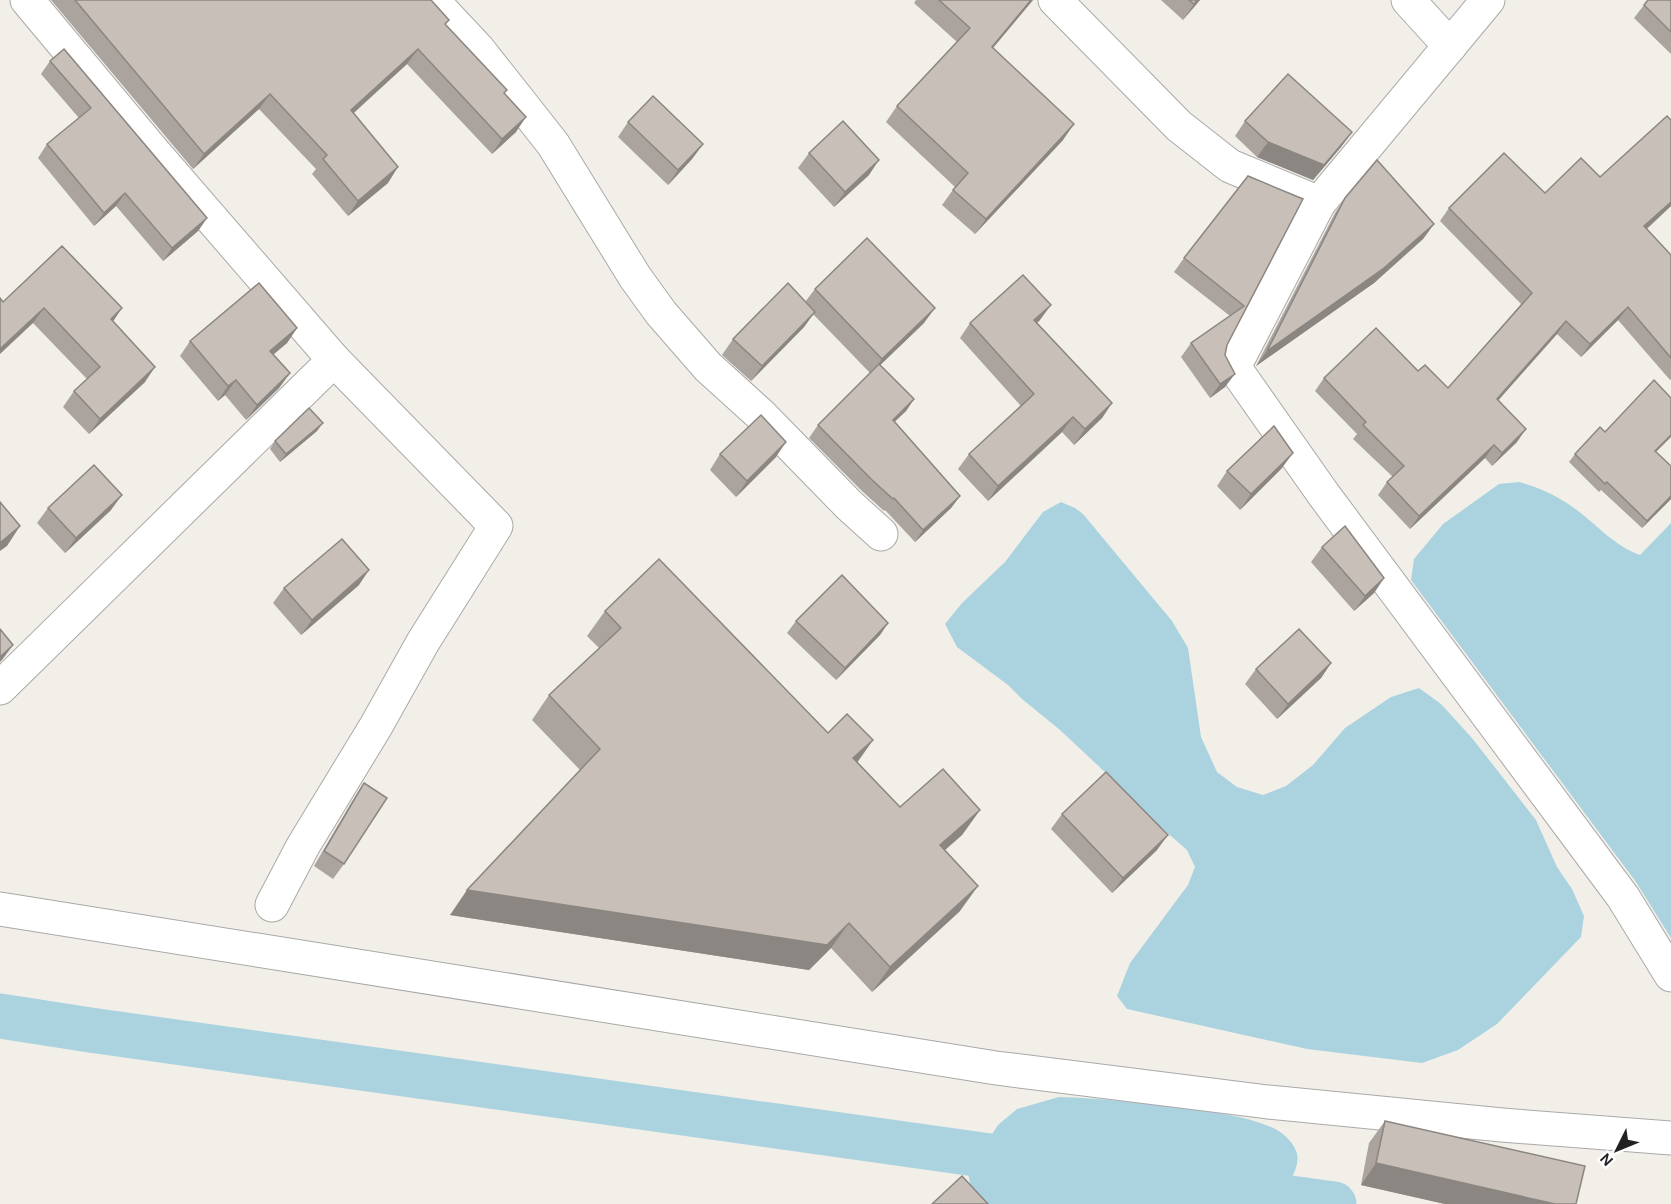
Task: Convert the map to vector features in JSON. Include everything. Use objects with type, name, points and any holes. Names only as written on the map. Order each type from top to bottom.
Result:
[{"type":"street","points":[[27,0],[153,151],[334,360],[496,526],[423,642],[376,726],[303,846],[272,905]]},
{"type":"street","points":[[432,0],[478,49],[554,144],[635,277],[661,313],[708,367],[761,415],[849,505],[881,534]]},
{"type":"street","points":[[1055,0],[1179,126],[1230,166],[1319,203]]},
{"type":"street","points":[[1408,0],[1450,46]]},
{"type":"street","points":[[1488,0],[1319,203],[1234,368],[1324,495],[1623,897],[1671,975]]},
{"type":"street","points":[[0,688],[334,360]]},
{"type":"street","points":[[0,909],[996,1068],[1268,1102],[1502,1125],[1671,1138]]},
{"type":"water","points":[[1519,482],[1543,490],[1564,501],[1615,541],[1640,555],[1671,523],[1671,938],[1636,882],[1411,580],[1414,559],[1443,524],[1499,484]]},
{"type":"water","points":[[1061,502],[1083,514],[1172,621],[1188,648],[1201,737],[1217,772],[1237,787],[1263,795],[1286,786],[1313,765],[1345,728],[1391,697],[1419,688],[1441,704],[1472,738],[1536,820],[1557,867],[1572,889],[1584,916],[1581,937],[1497,1024],[1458,1050],[1422,1063],[1307,1049],[1127,1009],[1117,996],[1130,963],[1188,885],[1195,867],[1187,850],[1140,809],[1060,730],[1008,685],[957,647],[945,624],[962,603],[1005,562],[1043,512]]},
{"type":"water","points":[[1059,1097],[1150,1104],[1215,1113],[1260,1123],[1286,1136],[1296,1151],[1297,1165],[1291,1179],[1274,1204],[987,1204],[971,1192],[968,1171],[998,1125],[1017,1109]]},
{"type":"building","points":[[75,0],[431,0],[449,20],[445,24],[507,90],[504,93],[526,117],[502,139],[418,49],[351,110],[398,167],[358,201],[323,159],[327,155],[270,94],[204,154]]},
{"type":"building","points":[[939,0],[1031,0],[992,47],[1074,124],[986,219],[953,190],[968,173],[897,106],[970,28]]},
{"type":"building","points":[[1648,0],[1671,0],[1671,32],[1644,5]]},
{"type":"building","points":[[64,49],[207,218],[172,248],[125,193],[104,213],[47,144],[91,108],[50,61]]},
{"type":"building","points":[[1288,74],[1352,132],[1324,165],[1268,142],[1245,121]]},
{"type":"building","points":[[653,96],[703,144],[678,170],[628,122]]},
{"type":"building","points":[[1667,116],[1671,120],[1671,202],[1644,226],[1671,255],[1671,358],[1628,307],[1590,344],[1566,321],[1497,399],[1526,429],[1502,453],[1494,445],[1419,516],[1387,482],[1404,466],[1363,425],[1366,422],[1324,378],[1376,328],[1418,371],[1425,365],[1448,388],[1532,293],[1449,208],[1504,153],[1545,193],[1581,158],[1600,177]]},
{"type":"building","points":[[843,121],[879,160],[845,192],[809,153]]},
{"type":"building","points":[[1377,160],[1434,224],[1384,268],[1267,351],[1345,198]]},
{"type":"building","points":[[1248,176],[1303,199],[1227,345],[1225,355],[1235,374],[1220,384],[1191,343],[1244,306],[1184,258]]},
{"type":"building","points":[[867,238],[935,308],[882,359],[815,289]]},
{"type":"building","points":[[62,246],[122,308],[111,319],[155,367],[100,419],[74,391],[100,367],[44,308],[0,349],[0,298],[3,302]]},
{"type":"building","points":[[1023,275],[1051,305],[1034,320],[1112,403],[1085,429],[1073,417],[998,486],[969,454],[1034,394],[970,323]]},
{"type":"building","points":[[259,283],[297,328],[270,351],[290,373],[257,405],[236,380],[228,386],[190,341]]},
{"type":"building","points":[[788,283],[815,312],[762,366],[733,339]]},
{"type":"building","points":[[879,364],[914,399],[893,420],[960,496],[923,530],[894,498],[871,479],[818,425]]},
{"type":"building","points":[[1654,380],[1671,398],[1671,435],[1655,451],[1671,466],[1671,496],[1647,521],[1575,454],[1600,427],[1605,432]]},
{"type":"building","points":[[309,408],[323,423],[286,454],[275,441]]},
{"type":"building","points":[[761,415],[786,442],[747,481],[720,454]]},
{"type":"building","points":[[1274,426],[1293,453],[1251,494],[1227,471]]},
{"type":"building","points":[[94,465],[122,495],[76,538],[48,508]]},
{"type":"building","points":[[0,502],[20,526],[0,543]]},
{"type":"building","points":[[1345,526],[1384,578],[1365,596],[1322,547]]},
{"type":"building","points":[[342,539],[369,570],[312,620],[284,588]]},
{"type":"building","points":[[659,559],[828,733],[847,714],[873,740],[853,758],[900,807],[943,769],[980,810],[940,845],[978,886],[890,967],[849,923],[827,945],[467,890],[600,749],[549,695],[621,628],[605,611]]},
{"type":"building","points":[[842,575],[888,623],[845,668],[796,621]]},
{"type":"building","points":[[0,629],[13,645],[0,657]]},
{"type":"building","points":[[1299,629],[1331,663],[1288,704],[1256,669]]},
{"type":"building","points":[[1106,772],[1168,835],[1123,878],[1062,814]]},
{"type":"building","points":[[364,783],[387,798],[344,864],[324,851]]},
{"type":"building","points":[[1385,1121],[1585,1166],[1576,1204],[1555,1204],[1376,1163]]},
{"type":"building","points":[[962,1176],[988,1204],[932,1204]]},
{"type":"waterway","points":[[0,1016],[1040,1163]]},
{"type":"waterway","points":[[1218,1188],[1334,1204]]}]
